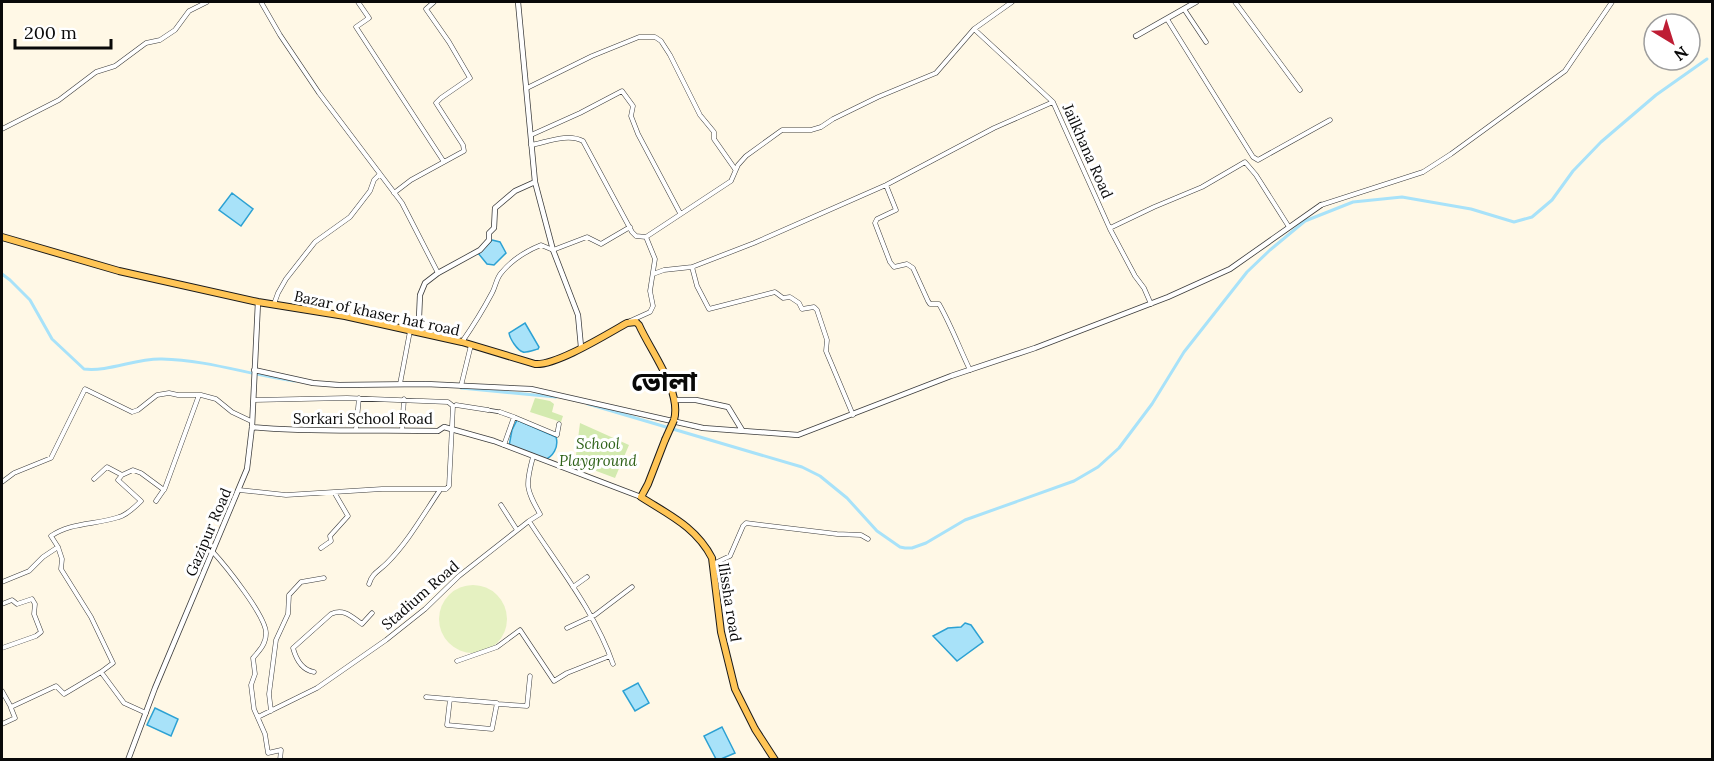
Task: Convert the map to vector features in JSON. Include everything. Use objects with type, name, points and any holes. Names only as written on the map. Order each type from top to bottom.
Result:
[{"type":"main road","name":"Bazar of khaser hat road","points":[[2,237],[118,271],[258,302],[345,316],[462,342],[520,361],[540,364],[581,347],[627,323]]},
{"type":"main road","points":[[627,323],[634,322],[639,325],[672,387],[675,400],[674,420],[641,498]]},
{"type":"main road","name":"Ilissha road","points":[[641,498],[690,528],[708,550],[721,632],[735,689],[755,729],[775,759]]},
{"type":"street","points":[[2,129],[59,100],[96,72],[115,66],[146,43],[160,40],[175,30],[189,11],[207,2]]},
{"type":"street","points":[[261,2],[319,93],[405,208],[438,273]]},
{"type":"street","points":[[358,2],[369,18],[356,27],[444,162]]},
{"type":"street","points":[[394,193],[411,180],[464,151],[465,148],[436,103],[470,78],[426,9],[434,2]]},
{"type":"street","points":[[518,2],[535,182],[553,250],[578,315],[581,347]]},
{"type":"street","points":[[531,145],[564,138],[577,138],[583,141],[630,227],[636,236],[646,237],[731,181],[746,156],[782,130],[811,130],[821,127],[832,118],[936,73],[974,29],[1011,2]]},
{"type":"street","points":[[1137,36],[1196,2]]},
{"type":"street","points":[[1235,2],[1300,90]]},
{"type":"street","points":[[254,370],[313,383],[531,389],[703,428],[798,435],[1150,304],[1230,268],[1321,205],[1423,172],[1452,154],[1565,71],[1612,2]]},
{"type":"street","points":[[1184,9],[1206,42]]},
{"type":"street","points":[[1167,19],[1253,157],[1258,160],[1330,120]]},
{"type":"street","name":"Jailkhana Road","points":[[974,29],[1053,102],[1110,229],[1135,276],[1144,288],[1150,304]]},
{"type":"street","points":[[527,88],[592,56],[639,37],[655,37],[661,41],[670,55],[700,115],[714,132],[714,139],[736,170]]},
{"type":"street","points":[[531,135],[622,91],[633,106],[631,116],[638,134],[680,213]]},
{"type":"street","points":[[653,274],[664,270],[692,267],[754,243],[886,185],[994,128],[1053,102]]},
{"type":"street","points":[[1322,124],[1325,117]]},
{"type":"street","points":[[1110,229],[1202,187],[1244,162],[1256,175],[1289,227]]},
{"type":"street","points":[[274,304],[286,279],[315,242],[350,217],[379,175]]},
{"type":"street","points":[[400,384],[412,331],[419,318],[422,290],[429,279],[480,250],[489,240],[489,233],[494,228],[495,208],[515,191],[535,182]]},
{"type":"street","points":[[886,185],[896,210],[877,219],[875,223],[890,262],[894,267],[907,264],[913,268],[928,302],[939,304],[951,325],[953,337],[970,370]]},
{"type":"street","points":[[462,342],[495,289],[495,281],[502,270],[528,250],[541,245],[553,250],[587,237],[601,244],[630,227]]},
{"type":"street","points":[[627,323],[652,309],[650,291],[655,259],[646,237]]},
{"type":"street","points":[[692,267],[709,309],[775,292],[783,298],[790,297],[799,303],[802,309],[814,307],[826,340],[826,351],[853,415]]},
{"type":"street","name":"Gazipur Road","points":[[128,759],[155,688],[239,490],[250,456],[258,302]]},
{"type":"street","points":[[461,386],[471,345]]},
{"type":"street","points":[[2,482],[14,473],[51,458],[85,389],[132,412],[138,410],[156,394],[199,395],[216,399],[232,412],[251,421]]},
{"type":"street","points":[[156,501],[164,490],[199,395]]},
{"type":"street","points":[[356,429],[359,398]]},
{"type":"street","points":[[239,490],[286,495],[382,489],[446,489],[449,486],[452,403],[359,398],[254,400]]},
{"type":"street","points":[[402,430],[404,399]]},
{"type":"street","points":[[675,400],[696,400],[728,408],[742,430]]},
{"type":"street","points":[[456,405],[500,412],[557,435],[559,424]]},
{"type":"street","points":[[504,445],[514,417]]},
{"type":"street","name":"Sorkari School Road","points":[[252,428],[302,432],[356,429],[438,431],[441,427],[504,445],[641,498]]},
{"type":"street","points":[[533,458],[527,478],[527,488],[540,514],[529,520],[573,587],[613,664]]},
{"type":"street","points":[[94,478],[107,467],[122,475]]},
{"type":"street","points":[[11,707],[56,686],[64,694],[113,663],[95,623],[61,569],[62,559],[51,536],[62,528],[120,517],[141,501],[118,480],[122,475],[133,470],[141,473],[164,490]]},
{"type":"street","points":[[369,584],[371,575],[385,566],[401,548],[441,489]]},
{"type":"street","points":[[321,548],[331,541],[330,536],[348,516],[334,492]]},
{"type":"street","points":[[501,505],[517,530]]},
{"type":"street","name":"Stadium Road","points":[[258,717],[317,687],[386,640],[425,609],[459,576],[529,520]]},
{"type":"street","points":[[712,564],[730,556],[746,523],[861,535],[867,539]]},
{"type":"street","points":[[2,582],[29,572],[43,557],[58,547]]},
{"type":"street","points":[[212,551],[258,612],[266,632],[263,647],[253,658],[255,674],[251,686],[255,710],[265,734],[268,753],[281,750],[280,759]]},
{"type":"street","points":[[573,587],[587,577]]},
{"type":"street","points":[[271,711],[269,694],[273,656],[276,640],[288,614],[289,595],[301,582],[324,578]]},
{"type":"street","points":[[567,628],[590,617],[632,587]]},
{"type":"street","points":[[2,604],[12,600],[17,604],[32,599],[34,614],[41,632],[36,636],[2,648]]},
{"type":"street","points":[[314,672],[302,666],[293,648],[337,611],[344,612],[362,624],[372,613]]},
{"type":"street","points":[[457,661],[497,647],[520,630],[554,681],[567,673],[610,656]]},
{"type":"street","points":[[101,672],[124,704],[147,714]]},
{"type":"street","points":[[426,697],[527,706],[530,676]]},
{"type":"street","points":[[2,691],[15,718],[2,724]]},
{"type":"street","points":[[450,699],[447,725],[454,727],[492,729],[497,704]]},
{"type":"green space","points":[[535,398],[554,404],[552,412],[563,416],[561,422],[530,412]]},
{"type":"green space","name":"School Playground","points":[[580,423],[629,445],[615,478],[575,463]]},
{"type":"green space","points":[[473,585],[486,588],[497,595],[504,606],[507,619],[504,632],[497,643],[486,650],[473,653],[460,650],[449,643],[442,632],[439,619],[442,606],[449,595],[460,588]]},
{"type":"water","points":[[232,193],[253,209],[241,226],[219,210]]},
{"type":"water","points":[[492,240],[500,242],[506,253],[494,265],[487,264],[478,253]]},
{"type":"water","points":[[525,323],[538,349],[524,352],[512,341],[509,333]]},
{"type":"water","points":[[517,420],[556,437],[556,448],[550,457],[544,460],[509,446],[512,430]]},
{"type":"water","points":[[965,623],[971,625],[983,642],[957,661],[933,636],[948,628],[961,627]]},
{"type":"water","points":[[638,683],[649,703],[635,711],[623,691]]},
{"type":"water","points":[[155,708],[178,719],[171,736],[147,725]]},
{"type":"water","points":[[722,727],[735,753],[716,759],[704,736]]},
{"type":"waterway","points":[[588,404],[802,467],[820,476],[847,498],[877,531],[900,547],[912,548],[926,543],[965,520],[1074,481],[1098,467],[1119,448],[1152,404],[1184,352],[1247,272],[1305,221],[1353,202],[1402,197],[1471,209],[1514,222],[1532,217],[1552,200],[1573,171],[1601,142],[1656,95],[1707,59]]},
{"type":"waterway","points":[[2,274],[30,300],[52,339],[84,369],[103,369],[162,359],[196,362],[295,381]]},
{"type":"waterway","points":[[461,388],[556,397]]},
{"type":"district","name":"ভোলা","points":[[664,381]]}]
